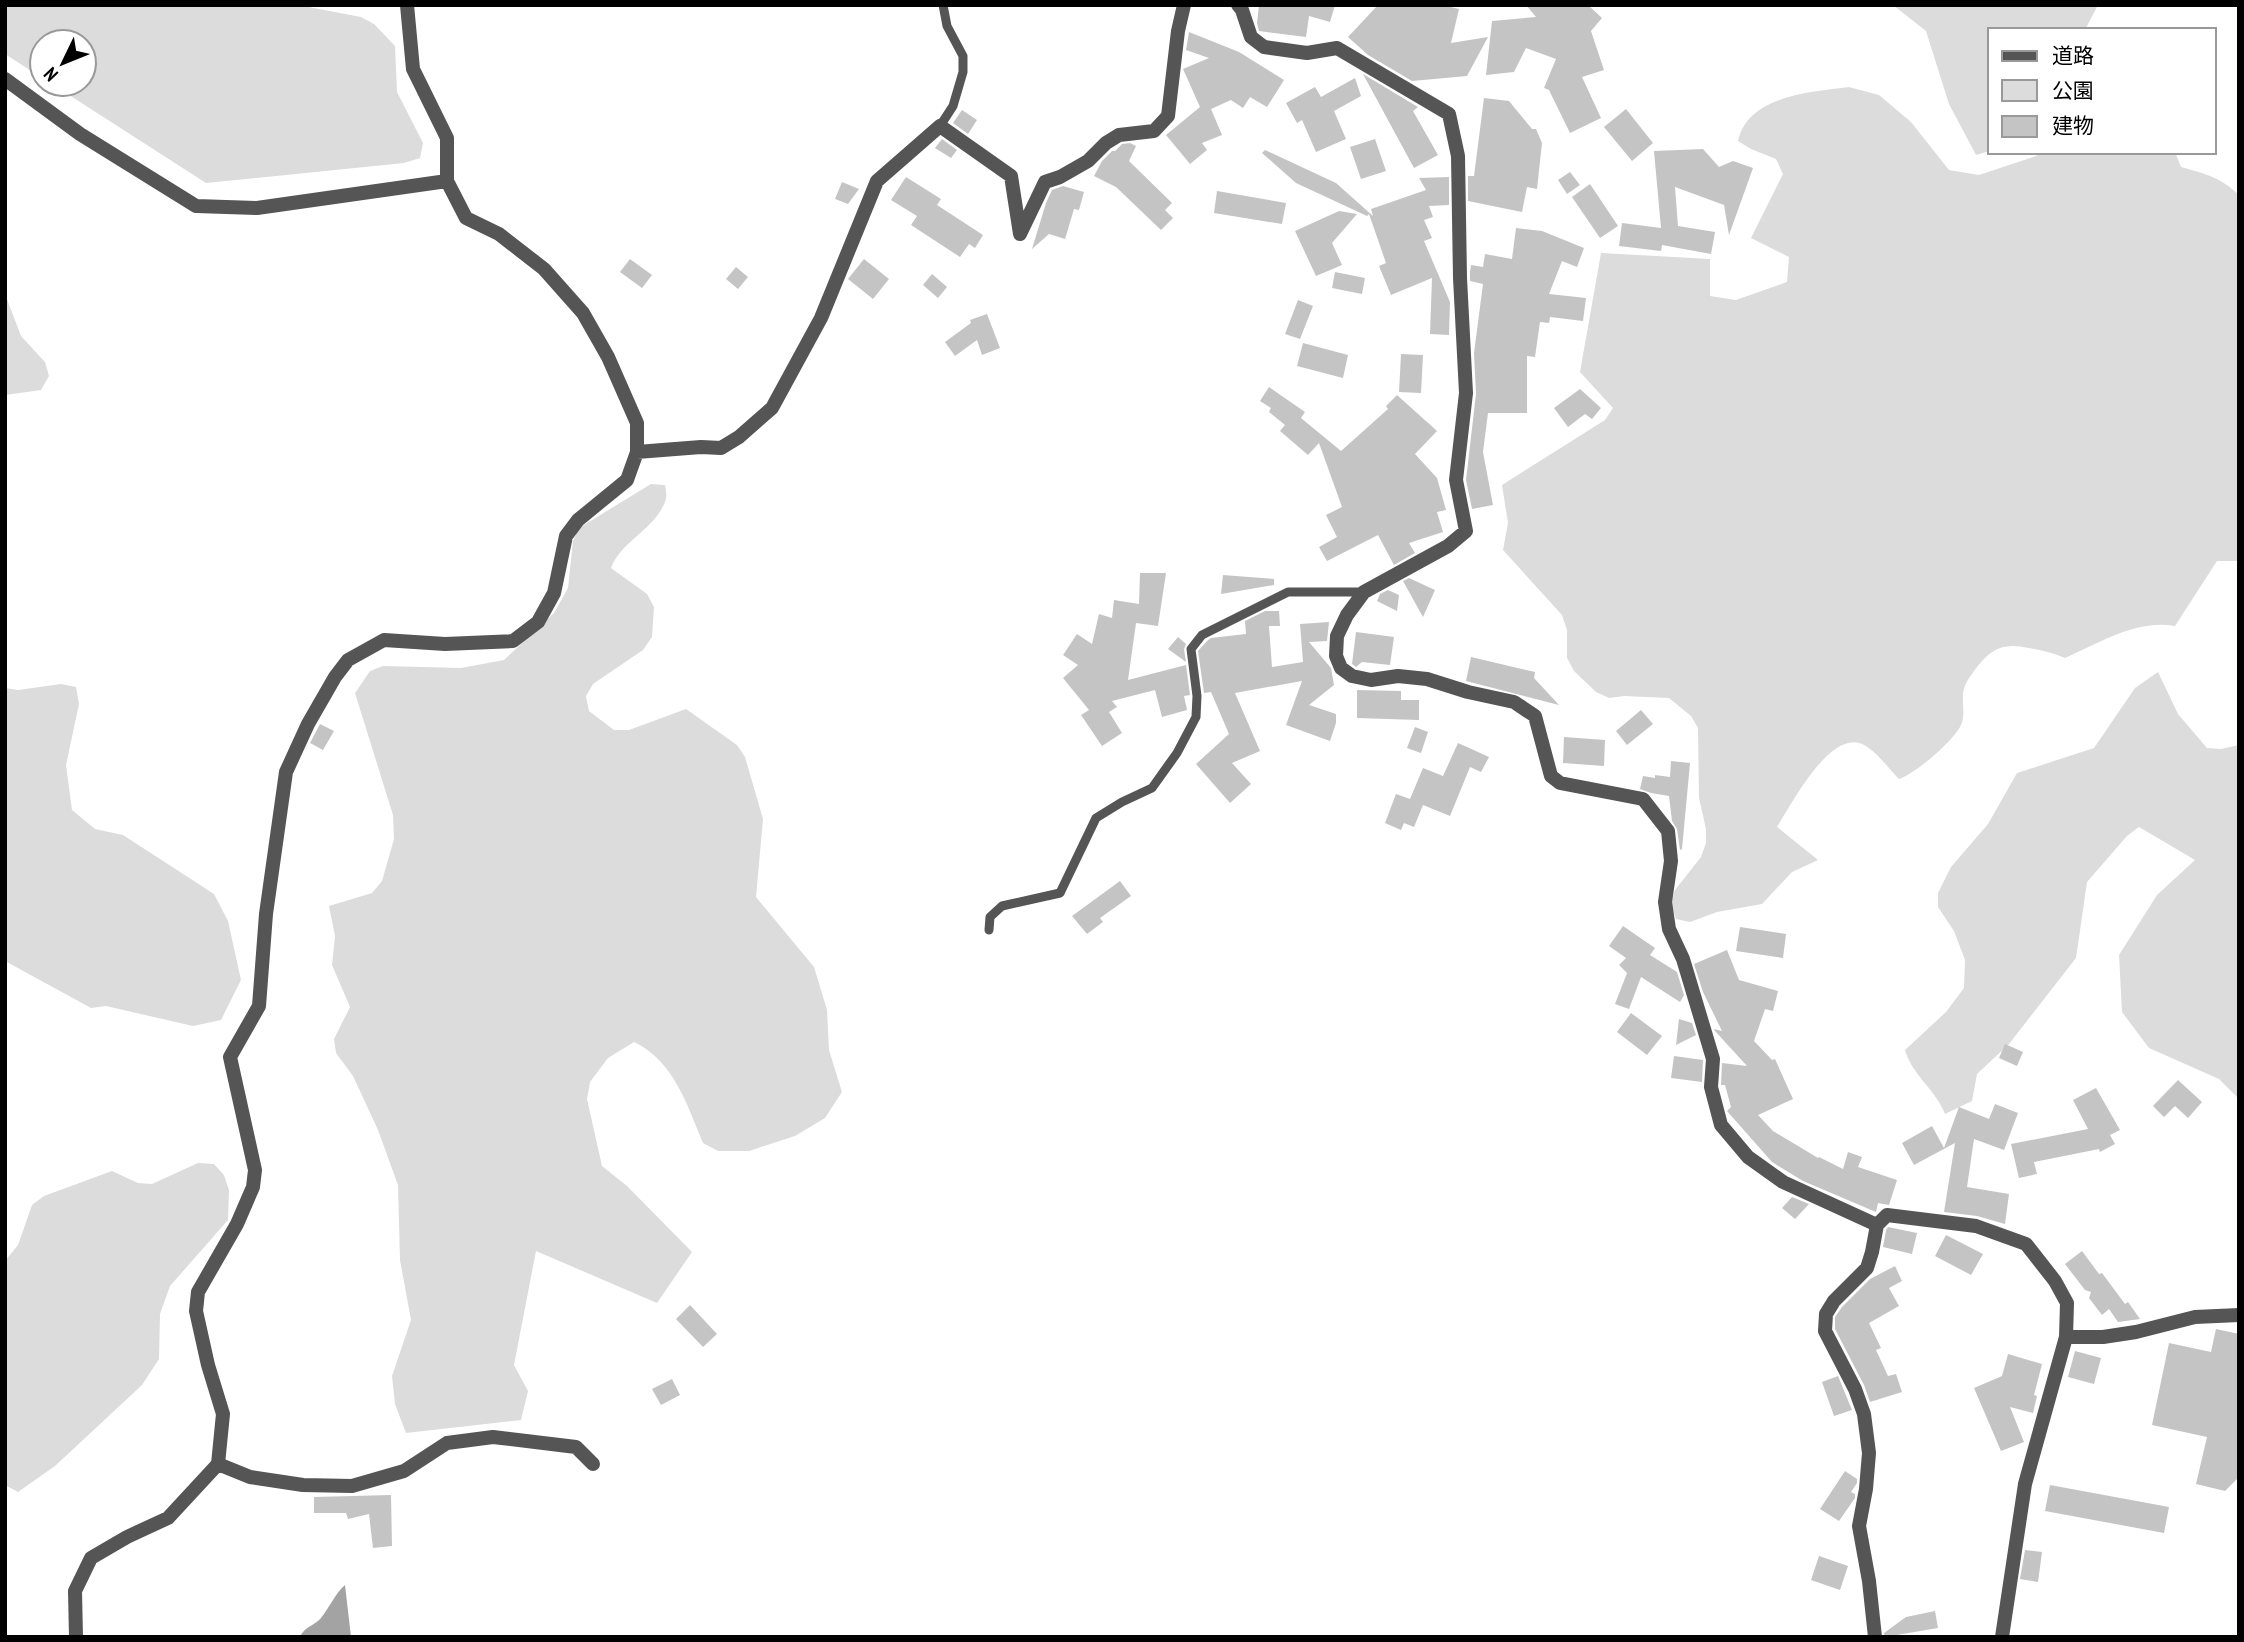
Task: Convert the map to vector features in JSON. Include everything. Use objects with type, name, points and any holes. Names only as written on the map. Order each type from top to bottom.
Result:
[{"type":"street","points":[[76,1637],[75,1591],[91,1558],[168,1518],[218,1464],[223,1414],[196,1311],[198,1292],[237,1224],[253,1187],[255,1170],[230,1057],[260,1006],[267,914],[286,772],[324,695],[348,660],[383,640],[445,645],[513,641],[538,622],[554,593],[566,536],[578,520],[627,480],[637,452],[637,423],[608,358],[583,313],[544,269],[499,234],[466,218],[447,181],[447,138],[412,69],[407,5]]},
{"type":"street","points":[[637,452],[701,446],[720,448],[739,437],[772,408],[821,317],[877,181],[940,126],[1011,176],[1020,234],[1045,182],[1060,177],[1087,161],[1105,143],[1119,135],[1154,131],[1168,116],[1178,31],[1184,5]]},
{"type":"street","points":[[1238,5],[1251,37],[1264,47],[1307,53],[1337,48],[1449,114],[1458,156],[1460,278],[1466,393],[1456,480],[1466,531],[1448,546],[1364,592],[1347,615],[1337,636],[1336,656],[1341,668],[1352,676],[1371,680],[1398,676],[1427,679],[1514,702],[1535,716],[1551,776],[1560,783],[1643,799],[1668,831],[1671,861],[1665,902],[1669,929],[1683,959],[1713,1059],[1711,1087],[1721,1125],[1748,1157],[1783,1182],[1877,1224]]},
{"type":"street","points":[[5,79],[80,134],[196,206],[257,208],[447,181]]},
{"type":"street","points":[[1875,1637],[1869,1580],[1859,1526],[1867,1489],[1868,1434],[1855,1389],[1825,1331],[1826,1314],[1833,1301],[1867,1268],[1877,1224],[1886,1215],[1976,1226],[2026,1244],[2055,1281],[2067,1303],[2066,1337],[2025,1483],[2002,1637]]},
{"type":"street","points":[[2066,1337],[2103,1337],[2136,1332],[2195,1317],[2239,1315]]},
{"type":"street","points":[[218,1464],[250,1477],[303,1485],[352,1486],[404,1471],[447,1443],[493,1437],[576,1447],[593,1464]]},
{"type":"lane","points":[[940,126],[953,106],[963,72],[963,56],[947,26],[943,5]]},
{"type":"lane","points":[[989,930],[990,917],[1002,906],[1060,893],[1096,818],[1152,788],[1177,753],[1196,717],[1197,696],[1191,649],[1202,635],[1288,592],[1364,592]]},
{"type":"green space","points":[[5,5],[298,5],[361,17],[374,24],[395,46],[397,92],[423,143],[420,158],[404,163],[206,183],[74,98],[98,98],[98,28],[28,28],[28,69],[5,54]]},
{"type":"green space","points":[[1893,5],[2098,5],[2086,28],[1988,28],[1988,152],[1976,155],[1949,104],[1926,31]]},
{"type":"green space","points":[[1849,87],[1879,95],[1911,122],[1949,170],[1979,175],[2038,154],[2176,154],[2181,167],[2219,180],[2239,195],[2239,561],[2217,561],[2175,626],[2132,629],[2065,658],[2020,646],[2004,647],[1991,652],[1965,685],[1960,727],[1932,757],[1906,776],[1899,779],[1864,745],[1851,742],[1838,747],[1813,771],[1777,827],[1818,860],[1792,872],[1762,904],[1717,912],[1690,922],[1676,919],[1671,904],[1675,890],[1701,857],[1706,843],[1706,829],[1699,798],[1698,728],[1691,716],[1669,698],[1609,698],[1596,692],[1574,671],[1567,658],[1567,630],[1562,615],[1503,550],[1508,523],[1502,485],[1605,420],[1613,408],[1580,372],[1601,253],[1710,259],[1710,296],[1736,300],[1787,282],[1789,257],[1751,238],[1783,174],[1776,159],[1738,141],[1744,126],[1754,114],[1767,105],[1817,91]]},
{"type":"green space","points":[[5,294],[21,336],[45,362],[49,376],[41,390],[5,395]]},
{"type":"green space","points":[[651,484],[665,485],[665,502],[653,520],[622,550],[611,568],[647,594],[654,607],[652,637],[643,650],[593,684],[586,696],[589,711],[614,730],[629,730],[686,709],[737,745],[745,757],[763,819],[756,897],[814,967],[827,1010],[829,1050],[842,1092],[825,1118],[795,1136],[749,1151],[718,1151],[703,1143],[678,1085],[648,1050],[634,1042],[608,1058],[590,1082],[587,1099],[602,1166],[627,1186],[692,1252],[657,1303],[536,1251],[514,1365],[528,1391],[521,1420],[406,1433],[395,1404],[392,1376],[411,1320],[400,1260],[398,1185],[378,1130],[353,1076],[336,1053],[334,1039],[350,1007],[332,965],[335,936],[329,906],[372,893],[382,881],[394,839],[393,815],[355,693],[370,671],[383,666],[461,668],[504,660],[554,613],[568,588],[573,541],[579,528]]},
{"type":"green space","points":[[2158,672],[2178,714],[2207,748],[2221,749],[2239,745],[2239,1099],[2219,1079],[2149,1048],[2122,1012],[2119,955],[2157,895],[2195,860],[2139,827],[2127,836],[2087,882],[2076,958],[2009,1044],[1977,1074],[1972,1101],[1945,1114],[1908,1059],[1905,1050],[1946,1012],[1964,988],[1965,960],[1954,931],[1938,907],[1938,893],[1951,867],[1988,824],[2017,773],[2094,748],[2135,688]]},
{"type":"green space","points":[[61,684],[76,687],[79,704],[66,765],[72,810],[95,829],[123,835],[214,894],[228,921],[241,980],[221,1020],[193,1026],[106,1006],[91,1008],[5,961],[5,688],[18,690]]},
{"type":"green space","points":[[198,1163],[214,1164],[224,1175],[229,1190],[228,1220],[170,1286],[160,1314],[159,1359],[142,1385],[55,1466],[18,1492],[5,1485],[5,1261],[18,1245],[32,1205],[44,1196],[112,1171],[138,1183],[152,1184]]},
{"type":"shaded area","points":[[345,1585],[351,1637],[300,1637],[321,1618]]},
{"type":"building","points":[[1259,5],[1335,5],[1330,22],[1309,16],[1306,37],[1259,31]]},
{"type":"building","points":[[1378,5],[1442,5],[1459,9],[1451,43],[1488,37],[1467,76],[1412,81],[1368,55],[1348,37]]},
{"type":"building","points":[[1526,5],[1588,5],[1602,18],[1591,31],[1604,70],[1582,77],[1601,118],[1570,133],[1549,90],[1544,88],[1556,59],[1526,48],[1514,72],[1486,75],[1492,21],[1536,17]]},
{"type":"building","points":[[1189,32],[1239,52],[1284,80],[1267,107],[1250,97],[1243,108],[1231,100],[1211,109],[1222,135],[1202,143],[1207,150],[1190,164],[1166,135],[1200,107],[1183,69],[1209,58],[1186,50]]},
{"type":"building","points":[[1363,74],[1418,107],[1413,111],[1438,155],[1414,168]]},
{"type":"building","points":[[1355,78],[1361,96],[1334,111],[1346,139],[1316,152],[1302,120],[1297,123],[1286,103],[1315,87],[1321,97]]},
{"type":"building","points":[[1484,98],[1509,101],[1532,129],[1536,129],[1542,143],[1537,189],[1527,187],[1522,212],[1468,201],[1468,176],[1474,176]]},
{"type":"building","points":[[1626,109],[1653,143],[1632,161],[1604,127]]},
{"type":"building","points":[[962,110],[977,120],[968,134],[953,123]]},
{"type":"building","points":[[942,139],[957,150],[951,158],[935,148]]},
{"type":"building","points":[[1375,139],[1386,171],[1361,179],[1350,147]]},
{"type":"building","points":[[1130,143],[1136,146],[1129,161],[1172,203],[1165,210],[1173,218],[1161,230],[1116,187],[1094,176],[1102,161],[1112,151],[1122,144]]},
{"type":"building","points":[[1703,149],[1719,167],[1733,161],[1753,168],[1729,235],[1724,205],[1675,187],[1678,226],[1715,232],[1711,254],[1662,245],[1661,251],[1619,246],[1622,223],[1661,228],[1654,151]]},
{"type":"building","points":[[1265,150],[1336,183],[1373,216],[1371,209],[1426,190],[1419,178],[1449,177],[1449,205],[1429,206],[1433,217],[1424,220],[1432,238],[1424,241],[1450,302],[1449,335],[1430,334],[1432,278],[1391,295],[1379,266],[1386,263],[1369,214],[1367,216],[1296,183],[1262,153]]},
{"type":"building","points":[[1570,172],[1580,185],[1567,194],[1558,180]]},
{"type":"building","points":[[906,177],[941,199],[937,205],[983,235],[975,248],[969,244],[960,257],[911,225],[917,216],[891,200]]},
{"type":"building","points":[[842,182],[859,189],[848,204],[835,199]]},
{"type":"building","points":[[1590,184],[1618,226],[1600,238],[1572,197]]},
{"type":"building","points":[[1063,186],[1084,192],[1079,210],[1074,209],[1065,239],[1049,234],[1032,249],[1052,190]]},
{"type":"building","points":[[1217,191],[1286,203],[1282,224],[1214,213]]},
{"type":"building","points":[[1339,211],[1357,214],[1332,243],[1342,265],[1316,276],[1295,231]]},
{"type":"building","points":[[1516,228],[1542,231],[1584,248],[1577,267],[1562,261],[1549,294],[1586,298],[1583,321],[1550,317],[1549,323],[1540,322],[1535,357],[1527,356],[1527,413],[1488,413],[1483,452],[1493,505],[1472,509],[1466,480],[1476,394],[1474,353],[1483,284],[1470,281],[1471,265],[1483,267],[1485,254],[1512,259]]},
{"type":"building","points":[[630,259],[652,275],[642,288],[620,272]]},
{"type":"building","points":[[864,259],[889,279],[873,299],[848,279]]},
{"type":"building","points":[[736,267],[748,277],[738,289],[726,279]]},
{"type":"building","points":[[1335,272],[1365,278],[1362,294],[1332,288]]},
{"type":"building","points":[[932,274],[947,287],[938,298],[923,285]]},
{"type":"building","points":[[1298,300],[1313,306],[1300,339],[1285,334]]},
{"type":"building","points":[[987,314],[1000,348],[982,355],[977,340],[955,356],[945,342],[971,323],[970,320]]},
{"type":"building","points":[[1303,343],[1348,355],[1343,378],[1297,366]]},
{"type":"building","points":[[1401,354],[1423,355],[1421,393],[1399,392]]},
{"type":"building","points":[[1269,387],[1305,412],[1301,418],[1341,451],[1388,409],[1386,406],[1397,395],[1437,431],[1415,454],[1437,478],[1446,510],[1437,512],[1443,532],[1409,543],[1415,553],[1394,565],[1378,535],[1327,561],[1319,547],[1337,537],[1326,515],[1342,507],[1319,443],[1308,455],[1280,431],[1285,425],[1269,412],[1271,408],[1260,401]]},
{"type":"building","points":[[1580,389],[1601,408],[1592,419],[1585,414],[1568,427],[1554,408]]},
{"type":"building","points":[[1140,573],[1166,573],[1158,626],[1136,623],[1128,680],[1186,665],[1190,695],[1184,696],[1187,710],[1162,717],[1155,690],[1112,701],[1117,707],[1109,712],[1122,733],[1102,746],[1081,715],[1089,710],[1063,678],[1078,665],[1063,655],[1077,634],[1092,644],[1099,614],[1112,618],[1114,600],[1139,604]]},
{"type":"building","points":[[1223,575],[1274,579],[1274,585],[1221,594]]},
{"type":"building","points":[[1409,578],[1435,590],[1423,617],[1403,581]]},
{"type":"building","points":[[1388,590],[1399,595],[1397,611],[1377,601],[1380,594]]},
{"type":"building","points":[[1265,611],[1279,611],[1280,626],[1269,626],[1272,667],[1303,662],[1300,624],[1329,622],[1327,641],[1309,642],[1331,668],[1334,685],[1309,705],[1336,714],[1336,723],[1330,741],[1286,725],[1302,681],[1235,693],[1260,751],[1232,763],[1251,784],[1230,803],[1196,764],[1229,734],[1211,692],[1204,693],[1198,651],[1211,638],[1246,634],[1245,621]]},
{"type":"building","points":[[1356,632],[1394,637],[1390,665],[1362,662],[1356,667],[1352,664]]},
{"type":"building","points":[[1178,637],[1186,644],[1186,662],[1168,649]]},
{"type":"building","points":[[1471,657],[1535,672],[1534,678],[1559,705],[1466,681]]},
{"type":"building","points":[[1357,690],[1401,691],[1401,700],[1419,700],[1419,720],[1357,718]]},
{"type":"building","points":[[1641,710],[1653,724],[1627,745],[1616,731]]},
{"type":"building","points":[[320,724],[334,731],[323,750],[310,743]]},
{"type":"building","points":[[1415,727],[1428,732],[1421,753],[1407,748]]},
{"type":"building","points":[[1564,737],[1605,740],[1604,766],[1563,763]]},
{"type":"building","points":[[1458,743],[1489,757],[1481,772],[1470,767],[1450,816],[1423,805],[1414,827],[1404,823],[1401,830],[1385,823],[1396,794],[1410,799],[1423,768],[1443,776]]},
{"type":"building","points":[[1671,761],[1690,763],[1680,850],[1669,796],[1640,789],[1643,776],[1670,777]]},
{"type":"building","points":[[1120,881],[1131,896],[1100,918],[1103,922],[1087,934],[1072,916]]},
{"type":"building","points":[[1623,926],[1655,948],[1650,955],[1677,972],[1684,995],[1680,1002],[1641,977],[1629,1009],[1615,1004],[1627,973],[1619,965],[1626,958],[1609,946]]},
{"type":"building","points":[[1740,927],[1786,934],[1783,958],[1736,951]]},
{"type":"building","points":[[1727,950],[1739,980],[1778,991],[1773,1011],[1765,1009],[1754,1041],[1772,1060],[1775,1059],[1793,1099],[1758,1115],[1773,1131],[1818,1158],[1843,1169],[1848,1152],[1862,1157],[1858,1167],[1897,1180],[1889,1205],[1878,1203],[1876,1212],[1803,1181],[1772,1162],[1727,1111],[1731,1107],[1725,1085],[1721,1085],[1722,1063],[1747,1066],[1715,1031],[1714,1029],[1722,1031],[1703,992],[1694,964]]},
{"type":"building","points":[[1631,1013],[1662,1036],[1647,1055],[1617,1032]]},
{"type":"building","points":[[1679,1019],[1692,1023],[1696,1035],[1676,1045]]},
{"type":"building","points":[[2005,1044],[2023,1052],[2017,1066],[1999,1058]]},
{"type":"building","points":[[1674,1056],[1703,1060],[1702,1082],[1671,1078]]},
{"type":"building","points":[[2178,1080],[2202,1102],[2188,1118],[2175,1106],[2164,1117],[2153,1106]]},
{"type":"building","points":[[2096,1088],[2120,1130],[2110,1135],[2115,1144],[2100,1152],[2099,1149],[2034,1162],[2037,1174],[2019,1178],[2011,1144],[2088,1129],[2073,1100]]},
{"type":"building","points":[[1995,1104],[2018,1113],[2004,1150],[1974,1139],[1967,1187],[2009,1194],[2005,1224],[1977,1216],[1944,1212],[1955,1143],[1914,1165],[1902,1143],[1932,1126],[1944,1148],[1959,1107],[1989,1119]]},
{"type":"building","points":[[1792,1197],[1809,1204],[1795,1219],[1782,1208]]},
{"type":"building","points":[[1888,1227],[1917,1233],[1912,1254],[1883,1247]]},
{"type":"building","points":[[1946,1235],[1983,1254],[1971,1275],[1935,1256]]},
{"type":"building","points":[[2082,1251],[2140,1319],[2118,1322],[2109,1309],[2102,1315],[2089,1298],[2091,1292],[2085,1290],[2065,1264]]},
{"type":"building","points":[[1895,1266],[1902,1281],[1889,1288],[1899,1306],[1869,1323],[1881,1348],[1876,1350],[1888,1376],[1896,1374],[1902,1392],[1870,1402],[1835,1329],[1835,1317],[1870,1279]]},
{"type":"building","points":[[690,1305],[717,1334],[703,1347],[676,1319]]},
{"type":"building","points":[[2216,1329],[2239,1334],[2239,1477],[2225,1491],[2196,1484],[2207,1437],[2152,1425],[2169,1343],[2211,1352]]},
{"type":"building","points":[[2075,1351],[2101,1358],[2094,1384],[2068,1377]]},
{"type":"building","points":[[2008,1354],[2042,1364],[2034,1395],[2037,1396],[2033,1413],[2010,1407],[2024,1442],[2001,1451],[1974,1388],[2002,1376]]},
{"type":"building","points":[[1838,1376],[1852,1410],[1834,1416],[1822,1382]]},
{"type":"building","points":[[672,1379],[680,1395],[661,1405],[652,1389]]},
{"type":"building","points":[[1845,1471],[1857,1479],[1857,1483],[1851,1492],[1855,1494],[1855,1498],[1839,1521],[1820,1509]]},
{"type":"building","points":[[2050,1485],[2169,1507],[2164,1533],[2045,1511]]},
{"type":"building","points":[[391,1495],[392,1546],[373,1548],[369,1514],[348,1519],[346,1513],[314,1513],[314,1497]]},
{"type":"building","points":[[2025,1550],[2042,1552],[2038,1582],[2020,1579]]},
{"type":"building","points":[[1819,1556],[1848,1566],[1840,1590],[1811,1580]]},
{"type":"building","points":[[1935,1611],[1938,1628],[1885,1637],[1884,1633],[1906,1617]]}]
